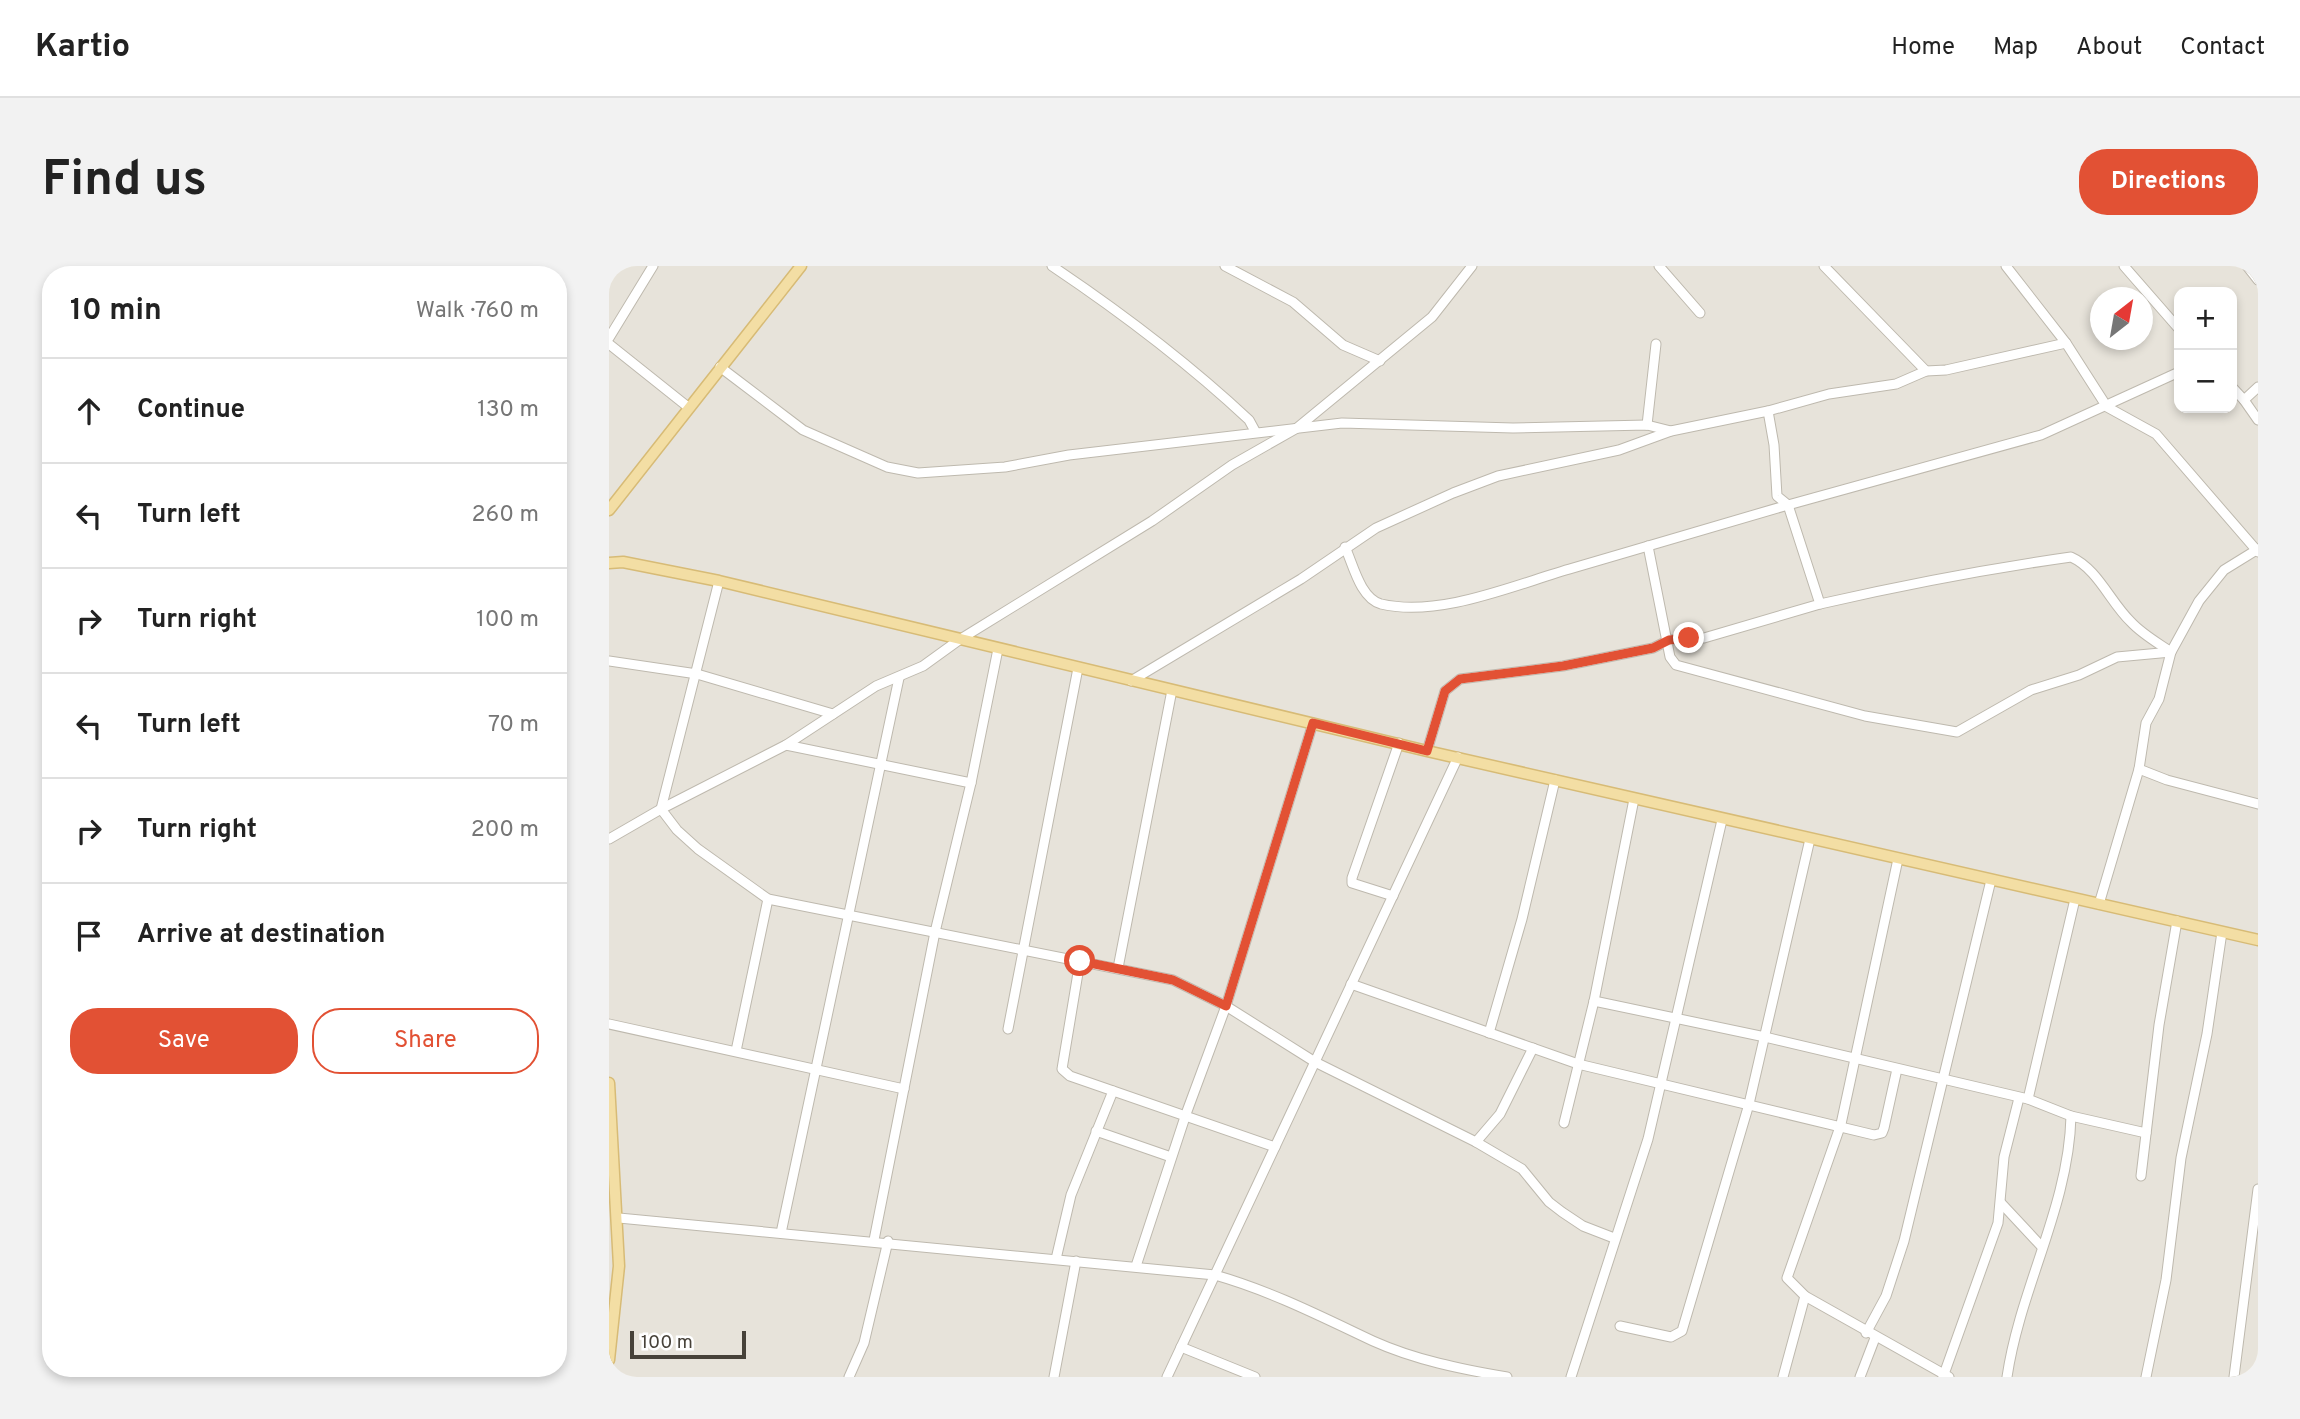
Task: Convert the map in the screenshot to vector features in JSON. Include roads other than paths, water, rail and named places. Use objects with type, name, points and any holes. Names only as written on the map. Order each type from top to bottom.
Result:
[{"type":"main road","points":[[609,510],[801,266]]},
{"type":"main road","points":[[609,553],[623,562]]},
{"type":"main road","points":[[609,563],[623,562],[719,581],[1722,820],[2258,940]]},
{"type":"main road","points":[[609,1083],[611,1148],[619,1218],[609,1360]]},
{"type":"street","points":[[653,266],[609,341],[688,407]]},
{"type":"street","points":[[1052,266],[1127,316],[1183,361],[1249,420],[1255,431]]},
{"type":"street","points":[[1226,266],[1293,302],[1343,345],[1380,360]]},
{"type":"street","points":[[609,839],[661,808],[786,745],[876,686],[923,666],[959,640],[1152,521],[1231,465],[1297,428],[1432,317],[1472,266]]},
{"type":"street","points":[[1659,266],[1700,313]]},
{"type":"street","points":[[1824,266],[1926,371]]},
{"type":"street","points":[[2006,266],[2066,343],[2108,407],[2156,434],[2257,550],[2224,570],[2199,601],[2171,652],[2159,699],[2146,723],[2139,769],[2099,904]]},
{"type":"street","points":[[2125,266],[2174,323]]},
{"type":"street","points":[[2247,266],[2258,279]]},
{"type":"street","points":[[1131,681],[1301,579],[1376,528],[1498,476],[1619,450],[1671,432],[1768,411],[1829,394],[1896,384],[1926,371],[1946,370],[2066,343]]},
{"type":"street","points":[[1647,425],[1655,344]]},
{"type":"street","points":[[720,367],[803,430],[898,471],[918,473],[1005,467],[1069,455],[1255,431],[1342,423],[1513,428],[1647,425],[1671,432]]},
{"type":"street","points":[[1345,547],[1363,589],[1380,603],[1429,606],[1490,594],[1788,505],[2041,435],[2108,407],[2174,374]]},
{"type":"street","points":[[2244,400],[2258,387]]},
{"type":"street","points":[[2237,392],[2258,420]]},
{"type":"street","points":[[1768,411],[1774,445],[1777,496],[1788,505],[1820,604]]},
{"type":"street","points":[[1648,546],[1669,640],[1669,657],[1676,664],[1865,716],[1957,732],[2031,691],[2079,675],[2117,657],[2171,652]]},
{"type":"street","points":[[1427,751],[1445,691],[1460,679],[1563,666],[1653,648],[1669,640],[1704,638],[1820,604],[1934,583],[1965,572],[2071,557],[2083,562],[2109,598],[2133,624],[2171,652]]},
{"type":"street","points":[[661,808],[719,581]]},
{"type":"street","points":[[874,1240],[935,932],[971,783],[998,649]]},
{"type":"street","points":[[609,661],[697,674],[833,714]]},
{"type":"street","points":[[1008,1029],[1078,668]]},
{"type":"street","points":[[781,1233],[899,678]]},
{"type":"street","points":[[1118,968],[1172,690]]},
{"type":"street","points":[[1136,1266],[1171,1157],[1226,1006],[1313,723]]},
{"type":"street","points":[[1392,896],[1352,883],[1398,743]]},
{"type":"street","points":[[786,745],[971,783]]},
{"type":"street","points":[[1167,1377],[1458,757]]},
{"type":"street","points":[[2139,769],[2167,780],[2258,804]]},
{"type":"street","points":[[1489,1032],[1522,919],[1555,780]]},
{"type":"street","points":[[1564,1123],[1594,1002],[1634,799]]},
{"type":"street","points":[[661,808],[677,830],[698,849],[768,899],[1173,980],[1226,1006],[1315,1062],[1476,1142],[1522,1169],[1549,1202],[1562,1212],[1583,1226],[1614,1238]]},
{"type":"street","points":[[1571,1377],[1648,1139],[1722,820]]},
{"type":"street","points":[[1620,1326],[1671,1337],[1682,1331],[1749,1104],[1810,839]]},
{"type":"street","points":[[1898,859],[1841,1124],[1787,1272],[1790,1283],[1805,1296],[1945,1376],[1998,1223],[2004,1157],[2023,1099],[2075,899]]},
{"type":"street","points":[[1866,1333],[1887,1296],[1904,1241],[1991,880]]},
{"type":"street","points":[[736,1051],[768,899]]},
{"type":"street","points":[[2141,1176],[2159,1025],[2177,922]]},
{"type":"street","points":[[2146,1377],[2166,1280],[2181,1158],[2207,1034],[2222,932]]},
{"type":"street","points":[[1080,961],[1062,1069],[1070,1076],[1275,1147]]},
{"type":"street","points":[[1351,985],[1578,1064],[1841,1124],[1874,1135],[1882,1133],[1897,1069]]},
{"type":"street","points":[[1594,1002],[1765,1037],[2023,1099],[2071,1116],[2146,1133]]},
{"type":"street","points":[[609,1024],[904,1089]]},
{"type":"street","points":[[1476,1142],[1500,1114],[1533,1048]]},
{"type":"street","points":[[1056,1259],[1071,1195],[1113,1091]]},
{"type":"street","points":[[2007,1377],[2021,1312],[2064,1176],[2071,1116]]},
{"type":"street","points":[[1095,1131],[1171,1157]]},
{"type":"street","points":[[2234,1377],[2258,1189]]},
{"type":"street","points":[[2001,1203],[2042,1247]]},
{"type":"street","points":[[619,1218],[888,1241],[1215,1275],[1258,1287],[1373,1341],[1423,1359],[1507,1377]]},
{"type":"street","points":[[849,1377],[864,1342],[888,1241]]},
{"type":"street","points":[[1054,1377],[1076,1261]]},
{"type":"street","points":[[1783,1377],[1805,1296]]},
{"type":"street","points":[[1860,1377],[1875,1338]]},
{"type":"street","points":[[1181,1347],[1255,1377]]}]
